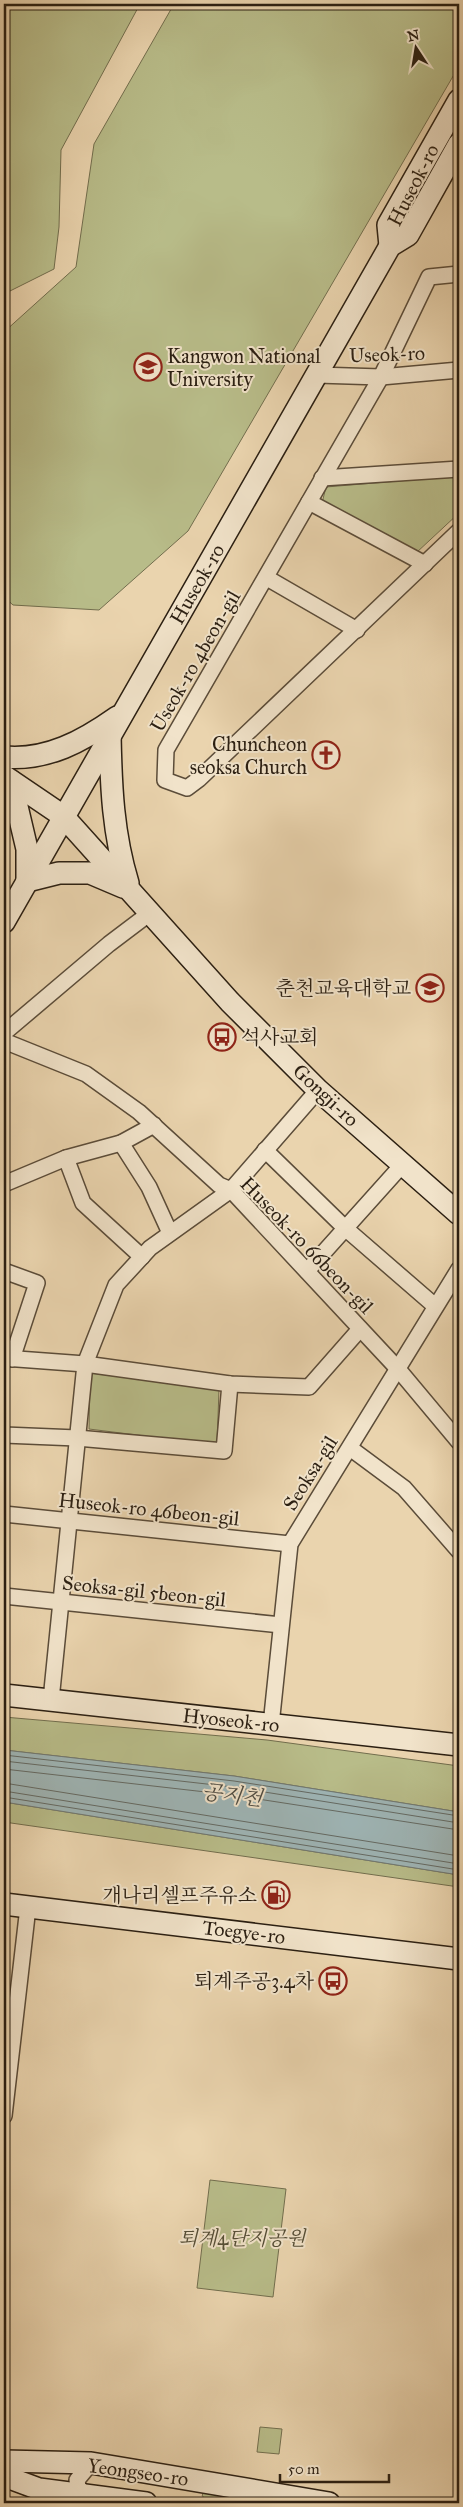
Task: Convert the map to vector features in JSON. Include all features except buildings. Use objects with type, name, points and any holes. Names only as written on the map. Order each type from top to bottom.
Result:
[{"type":"street","name":"Huseok-ro","points":[[390,246],[388,225],[459,100]]},
{"type":"street","name":"Huseok-ro","points":[[4,922],[390,246],[408,235],[459,144]]},
{"type":"street","name":"Useok-ro 4beon-gil","points":[[459,274],[429,278],[381,376],[267,578],[166,750],[165,780],[187,788],[199,779],[459,531]]},
{"type":"street","name":"Useok-ro","points":[[317,375],[381,376],[459,370]]},
{"type":"street","points":[[322,478],[459,469]]},
{"type":"street","points":[[309,502],[425,564]]},
{"type":"street","name":"Useok-ro 4beon-gil","points":[[267,578],[357,630]]},
{"type":"street","points":[[4,757],[31,758],[56,751],[84,739],[122,714]]},
{"type":"street","points":[[110,734],[114,822],[118,850],[130,890]]},
{"type":"street","points":[[7,778],[27,849],[27,881],[59,873],[90,873],[130,890]]},
{"type":"street","name":"Gongji-ro","points":[[7,778],[63,816],[230,1002],[318,1090],[459,1214]]},
{"type":"street","points":[[4,1033],[109,944],[150,913]]},
{"type":"street","name":"Huseok-ro 66beon-gil","points":[[4,1041],[86,1074],[139,1112],[219,1185],[232,1190],[398,1369],[459,1442]]},
{"type":"street","points":[[51,1700],[85,1364],[116,1285],[142,1257],[170,1233],[232,1190],[318,1090]]},
{"type":"street","points":[[4,1184],[66,1158],[121,1143],[154,1126]]},
{"type":"street","points":[[121,1143],[149,1187],[170,1233]]},
{"type":"street","points":[[265,1150],[345,1228],[435,1306]]},
{"type":"street","points":[[66,1158],[83,1203],[142,1257]]},
{"type":"street","points":[[307,1271],[403,1164]]},
{"type":"street","name":"Seoksa-gil","points":[[271,1725],[290,1544],[459,1269]]},
{"type":"street","points":[[4,1271],[37,1283],[8,1359],[85,1364],[230,1384],[308,1388],[360,1329]]},
{"type":"street","points":[[4,1435],[77,1438],[224,1451],[230,1384]]},
{"type":"street","points":[[350,1448],[404,1488],[459,1550]]},
{"type":"street","name":"Huseok-ro 46beon-gil","points":[[4,1514],[290,1544]]},
{"type":"street","name":"Seoksa-gil 5beon-gil","points":[[4,1596],[281,1624]]},
{"type":"street","name":"Hyoseok-ro","points":[[4,1694],[459,1745]]},
{"type":"street","name":"Toegye-ro","points":[[4,1904],[459,1959]]},
{"type":"street","points":[[4,2116],[28,1907]]},
{"type":"street","name":"Yeongseo-ro","points":[[4,2462],[91,2463],[330,2503]]},
{"type":"street","points":[[85,2495],[78,2487],[77,2480],[91,2463]]},
{"type":"street","name":"Yeongseo-ro","points":[[4,2476],[39,2489],[146,2503]]},
{"type":"green space","points":[[4,4],[140,4],[61,150],[59,227],[54,269],[4,294]]},
{"type":"green space","name":"Kangwon National University","points":[[174,4],[459,4],[459,66],[188,531],[99,610],[13,605],[4,597],[4,462],[9,451],[4,441],[4,332],[76,267],[94,144]]},
{"type":"green space","points":[[459,476],[459,513],[416,553],[322,503],[326,487]]},
{"type":"green space","points":[[90,1373],[219,1389],[217,1445],[89,1429]]},
{"type":"green space","points":[[4,1717],[267,1740],[459,1766],[459,1812],[234,1776],[4,1750]]},
{"type":"green space","points":[[4,1802],[459,1875],[459,1887],[4,1822]]},
{"type":"green space","name":"퇴계4단지공원","points":[[210,2180],[286,2189],[273,2297],[197,2288]]},
{"type":"green space","points":[[260,2427],[282,2429],[279,2454],[257,2452]]},
{"type":"green space","points":[[205,2492],[274,2503],[224,2503],[205,2500],[202,2495]]},
{"type":"water","name":"공지천","points":[[4,1750],[234,1776],[459,1812],[459,1875],[4,1802]]},
{"type":"place","name":"Kangwon National University","points":[[148,367]]},
{"type":"place","name":"Chuncheon seoksa Church","points":[[326,755]]},
{"type":"place","name":"춘천교육대학교","points":[[430,988]]},
{"type":"place","name":"석사교회","points":[[222,1037]]},
{"type":"place","name":"개나리셀프주유소","points":[[276,1895]]},
{"type":"place","name":"퇴계주공3.4차","points":[[333,1981]]}]
